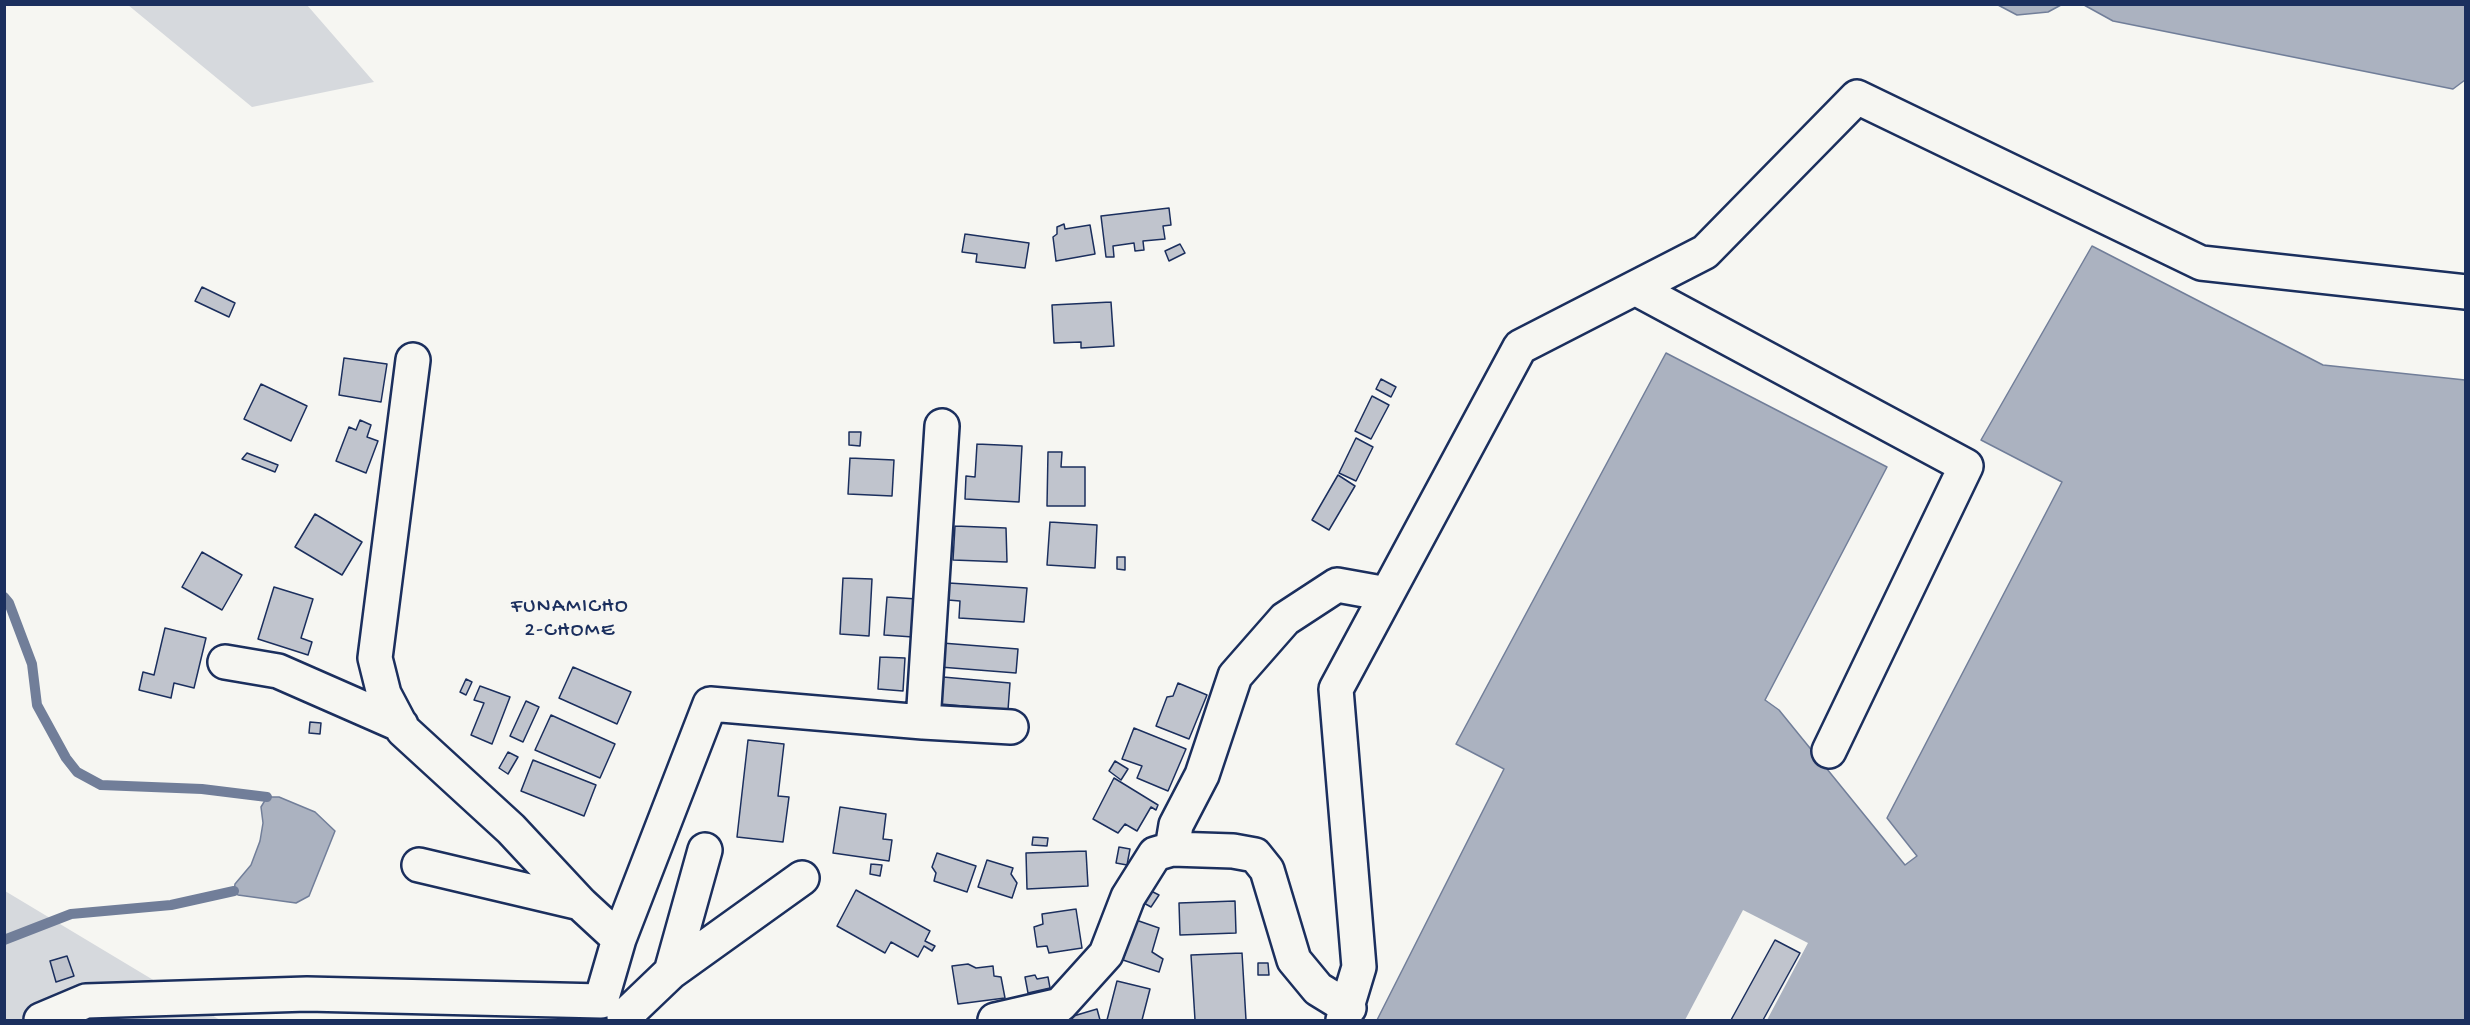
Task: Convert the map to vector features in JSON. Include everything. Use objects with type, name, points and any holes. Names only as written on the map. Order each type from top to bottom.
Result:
[{"type":"street","points":[[995,1020],[1060,1005],[1106,954],[1128,897],[1155,854],[1172,849],[1233,851],[1255,855],[1268,870],[1294,960],[1318,989],[1346,1014],[1359,967],[1336,689],[1520,346],[1705,252],[1857,97],[2201,264],[2466,292]]},
{"type":"street","points":[[1635,288],[1966,466],[1829,751]]},
{"type":"street","points":[[413,360],[375,658],[384,694],[401,725],[511,829],[580,903],[620,939]]},
{"type":"street","points":[[923,722],[942,426]]},
{"type":"street","points":[[1172,849],[1176,825],[1202,775],[1235,676],[1285,619],[1337,585],[1387,594]]},
{"type":"street","points":[[225,662],[278,671],[401,725]]},
{"type":"street","points":[[618,1013],[620,939],[710,704],[1011,727]]},
{"type":"street","points":[[671,972],[705,850]]},
{"type":"street","points":[[419,865],[580,903]]},
{"type":"street","points":[[41,1020],[86,1000],[307,994],[618,1013],[802,878]]},
{"type":"shaded area","points":[[128,5],[307,5],[374,82],[252,107]]},
{"type":"shaded area","points":[[1998,5],[2061,5],[2048,12],[2017,15]]},
{"type":"shaded area","points":[[2084,5],[2465,5],[2465,80],[2453,89],[2113,21]]},
{"type":"shaded area","points":[[2092,246],[2323,365],[2465,380],[2465,1020],[1377,1020],[1504,769],[1456,744],[1666,353],[1887,467],[1765,700],[1779,710],[1905,865],[1917,856],[1887,818],[2062,482],[1981,440]]},
{"type":"shaded area","points":[[267,797],[279,797],[315,812],[335,831],[309,896],[296,903],[238,895],[234,891],[235,884],[251,865],[260,841],[263,823],[261,807]]},
{"type":"shaded area","points":[[5,891],[220,1020],[5,1020]]},
{"type":"pier","points":[[1743,910],[1808,943],[1767,1020],[1685,1020]]},
{"type":"building","points":[[1169,208],[1171,225],[1163,226],[1165,239],[1143,241],[1144,250],[1135,251],[1134,243],[1113,246],[1114,257],[1106,257],[1101,216]]},
{"type":"building","points":[[1064,224],[1065,229],[1090,225],[1095,254],[1056,261],[1053,237],[1057,234],[1057,227]]},
{"type":"building","points":[[965,234],[1029,243],[1025,268],[976,262],[977,254],[962,252]]},
{"type":"building","points":[[1180,244],[1185,253],[1169,261],[1165,251]]},
{"type":"building","points":[[202,287],[235,303],[229,317],[195,301]]},
{"type":"building","points":[[1111,302],[1114,346],[1081,348],[1081,342],[1054,343],[1052,305]]},
{"type":"building","points":[[344,358],[387,364],[381,402],[339,395]]},
{"type":"building","points":[[1381,379],[1396,387],[1391,397],[1376,389]]},
{"type":"building","points":[[261,384],[307,406],[291,441],[244,419]]},
{"type":"building","points":[[1372,396],[1389,405],[1371,439],[1355,431]]},
{"type":"building","points":[[360,420],[371,425],[367,437],[378,441],[366,473],[336,461],[349,427],[356,430]]},
{"type":"building","points":[[849,432],[861,432],[860,446],[849,445]]},
{"type":"building","points":[[1356,438],[1373,447],[1356,481],[1339,473]]},
{"type":"building","points":[[977,444],[1022,446],[1019,502],[965,499],[966,476],[975,477]]},
{"type":"building","points":[[1048,452],[1062,452],[1061,467],[1085,467],[1085,506],[1047,506]]},
{"type":"building","points":[[247,453],[278,465],[275,472],[242,459]]},
{"type":"building","points":[[850,458],[894,460],[892,496],[848,494]]},
{"type":"building","points":[[1338,475],[1355,486],[1329,530],[1312,520]]},
{"type":"building","points":[[315,514],[362,542],[342,575],[295,547]]},
{"type":"building","points":[[1050,522],[1097,525],[1095,568],[1047,565]]},
{"type":"building","points":[[955,526],[1006,528],[1007,562],[953,560]]},
{"type":"building","points":[[202,552],[242,575],[222,610],[182,587]]},
{"type":"building","points":[[1117,557],[1125,557],[1125,570],[1117,569]]},
{"type":"building","points":[[843,578],[872,579],[869,636],[840,634]]},
{"type":"building","points":[[949,583],[1027,588],[1024,622],[959,618],[960,601],[948,600]]},
{"type":"building","points":[[274,587],[313,599],[301,638],[312,642],[308,655],[258,639]]},
{"type":"building","points":[[887,597],[917,599],[913,637],[884,635]]},
{"type":"building","points":[[165,628],[206,638],[194,688],[174,683],[171,698],[139,690],[143,672],[154,675]]},
{"type":"building","points":[[942,643],[1018,649],[1016,673],[940,667]]},
{"type":"building","points":[[880,657],[905,658],[903,691],[878,689]]},
{"type":"building","points":[[573,667],[631,692],[617,724],[559,698]]},
{"type":"building","points":[[943,677],[1010,683],[1008,710],[941,704]]},
{"type":"building","points":[[466,679],[472,682],[466,695],[460,692]]},
{"type":"building","points":[[1178,683],[1207,695],[1189,739],[1156,726],[1167,697],[1173,696]]},
{"type":"building","points":[[480,686],[510,697],[492,744],[471,735],[484,703],[474,700]]},
{"type":"building","points":[[526,701],[539,707],[523,742],[510,736]]},
{"type":"building","points":[[551,715],[615,744],[600,778],[535,750]]},
{"type":"building","points":[[310,722],[321,723],[320,734],[309,733]]},
{"type":"building","points":[[1134,728],[1186,749],[1168,791],[1137,778],[1142,766],[1122,759]]},
{"type":"building","points":[[748,740],[784,744],[778,796],[789,797],[783,842],[737,837]]},
{"type":"building","points":[[508,752],[518,757],[508,774],[499,768]]},
{"type":"building","points":[[533,760],[596,785],[584,816],[521,791]]},
{"type":"building","points":[[1115,761],[1128,769],[1121,780],[1109,771]]},
{"type":"building","points":[[1114,778],[1158,805],[1156,810],[1151,807],[1137,831],[1125,824],[1118,833],[1093,819]]},
{"type":"building","points":[[840,807],[886,814],[883,839],[892,840],[889,861],[833,853]]},
{"type":"building","points":[[1033,837],[1048,838],[1047,846],[1032,845]]},
{"type":"building","points":[[1119,847],[1130,849],[1127,865],[1116,863]]},
{"type":"building","points":[[1086,851],[1088,886],[1027,889],[1026,853]]},
{"type":"building","points":[[937,853],[976,866],[967,892],[934,881],[936,873],[932,867]]},
{"type":"building","points":[[987,860],[1013,868],[1011,874],[1017,883],[1012,898],[978,887]]},
{"type":"building","points":[[871,864],[882,865],[880,876],[870,874]]},
{"type":"building","points":[[856,890],[930,931],[925,941],[935,946],[932,951],[924,946],[918,957],[891,942],[885,953],[837,926]]},
{"type":"building","points":[[1149,890],[1159,895],[1151,907],[1142,902]]},
{"type":"building","points":[[1235,901],[1236,933],[1180,935],[1179,903]]},
{"type":"building","points":[[1076,909],[1082,948],[1049,953],[1047,946],[1037,947],[1034,927],[1043,924],[1042,914]]},
{"type":"building","points":[[1136,920],[1159,928],[1152,952],[1163,959],[1159,972],[1123,960]]},
{"type":"building","points":[[1775,940],[1800,953],[1763,1020],[1731,1020]]},
{"type":"building","points":[[1242,953],[1246,1020],[1195,1020],[1191,955]]},
{"type":"building","points":[[67,956],[74,976],[56,982],[50,961]]},
{"type":"building","points":[[1258,963],[1268,963],[1269,975],[1258,975]]},
{"type":"building","points":[[968,964],[976,968],[993,966],[994,976],[1001,977],[1005,998],[958,1004],[952,966]]},
{"type":"building","points":[[1035,975],[1037,979],[1048,977],[1050,988],[1028,993],[1025,977]]},
{"type":"building","points":[[1117,981],[1150,989],[1142,1020],[1107,1020]]},
{"type":"building","points":[[1097,1009],[1100,1020],[1060,1020]]},
{"type":"waterway","points":[[4,597],[9,603],[32,664],[37,705],[66,758],[77,772],[101,785],[202,789],[267,797]]},
{"type":"waterway","points":[[4,940],[71,914],[171,905],[234,891]]},
{"type":"district","name":"FUNAMICHO 2-CHOME","points":[[570,620]]}]
